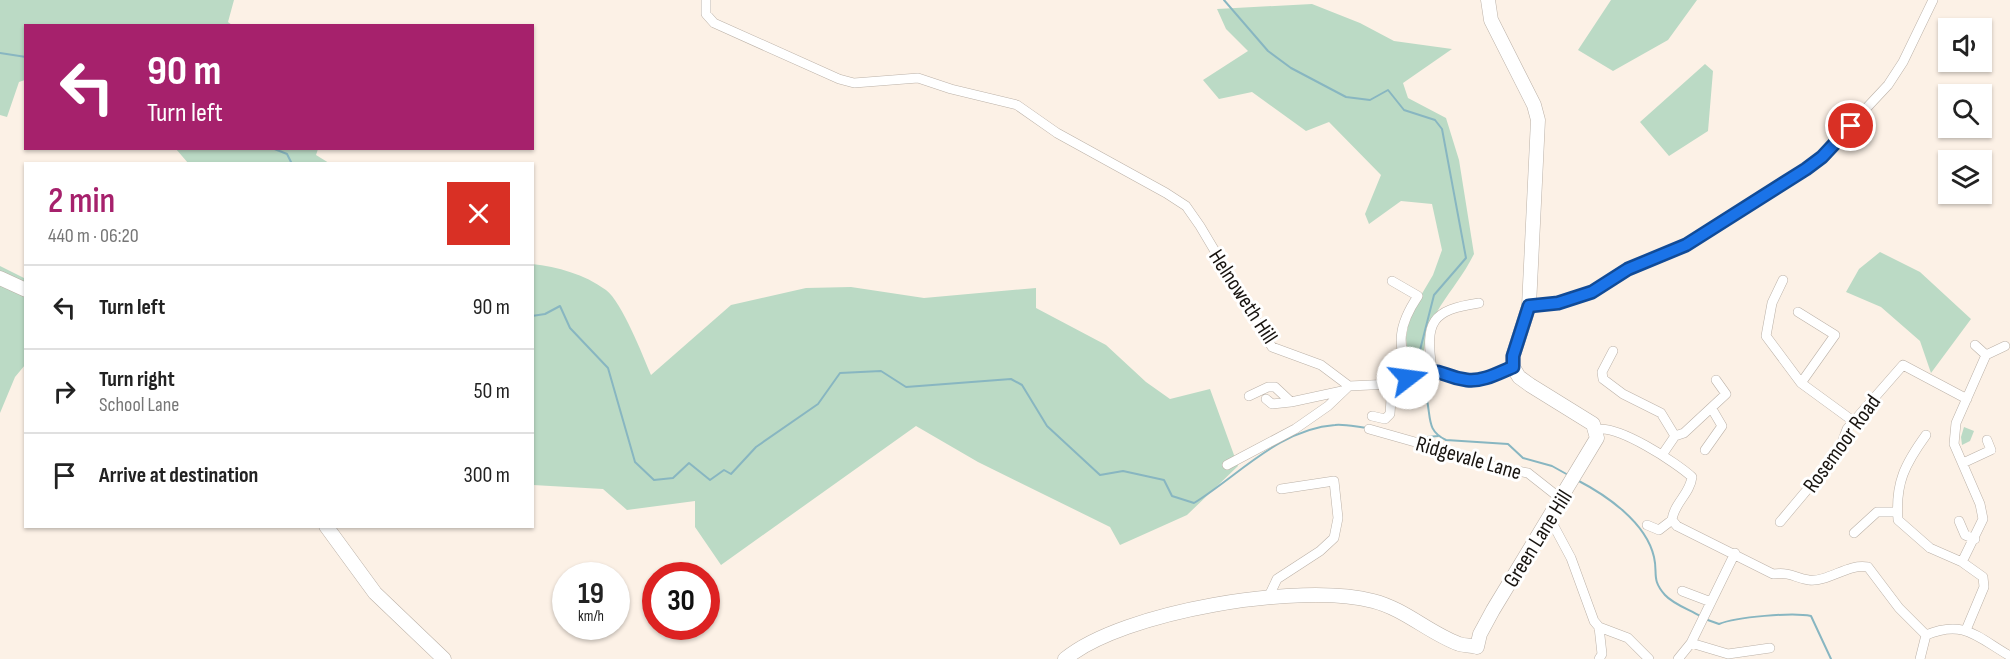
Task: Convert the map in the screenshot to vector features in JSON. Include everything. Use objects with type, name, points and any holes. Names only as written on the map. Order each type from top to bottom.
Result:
[{"type":"main road","points":[[1488,0],[1491,20],[1534,105],[1538,120],[1529,306],[1513,356],[1513,367],[1519,377],[1530,386],[1593,424],[1596,430]]},
{"type":"main road","points":[[0,278],[24,289]]},
{"type":"main road","name":"Green Lane Hill","points":[[1479,653],[1480,634],[1580,469],[1597,438],[1596,430]]},
{"type":"main road","points":[[327,528],[375,593],[444,659]]},
{"type":"main road","points":[[1065,659],[1073,652],[1126,626],[1196,609],[1312,594],[1348,595],[1387,606],[1479,653]]},
{"type":"street","name":"Helnoweth Hill","points":[[706,0],[706,14],[714,23],[839,79],[856,83],[918,78],[951,89],[1017,105],[1057,133],[1186,206],[1248,304],[1272,347],[1322,365],[1346,389]]},
{"type":"street","points":[[1529,306],[1558,303],[1592,292],[1628,269],[1686,245],[1806,169],[1828,151],[1888,85],[1903,62],[1933,0]]},
{"type":"street","points":[[1783,280],[1772,303],[1766,336],[1801,383],[1853,421]]},
{"type":"street","points":[[1392,281],[1418,296],[1408,311],[1401,329],[1400,350],[1412,376]]},
{"type":"street","points":[[1430,369],[1430,333],[1439,315],[1451,307],[1479,303]]},
{"type":"street","points":[[1798,312],[1845,342]]},
{"type":"street","points":[[1801,383],[1835,335]]},
{"type":"street","points":[[1975,345],[1986,355]]},
{"type":"street","points":[[1962,562],[1983,519],[1954,444],[1956,423],[1986,355],[2005,346]]},
{"type":"street","points":[[1613,351],[1602,372],[1603,379],[1623,394],[1660,413],[1675,436]]},
{"type":"street","name":"Rosemoor Road","points":[[1780,522],[1838,453],[1841,439],[1853,421],[1903,364],[1966,399]]},
{"type":"street","points":[[1266,399],[1272,404],[1291,402],[1346,389],[1392,384],[1430,369],[1468,380],[1484,378],[1513,367]]},
{"type":"street","points":[[1662,455],[1675,436],[1684,433],[1726,394],[1716,380]]},
{"type":"street","points":[[1372,416],[1385,419],[1390,414],[1392,384]]},
{"type":"street","points":[[1249,396],[1268,387],[1275,387],[1291,402]]},
{"type":"street","points":[[1227,465],[1295,429],[1328,406],[1346,389]]},
{"type":"street","points":[[1705,450],[1722,426],[1712,409]]},
{"type":"street","name":"Ridgevale Lane","points":[[1369,429],[1422,444],[1470,462],[1528,473],[1561,499]]},
{"type":"street","points":[[1596,430],[1611,429],[1662,455],[1692,477],[1691,484],[1673,510],[1672,520],[1677,526],[1773,574],[1788,572],[1810,580],[1859,566],[1869,567],[1899,608],[1926,635]]},
{"type":"street","points":[[1926,435],[1906,463],[1896,501],[1898,520],[1930,548],[1962,562],[1983,577],[1984,586],[1966,630]]},
{"type":"street","points":[[1963,464],[1991,450],[1987,440]]},
{"type":"street","points":[[1268,598],[1277,579],[1320,551],[1334,538],[1338,518],[1334,481],[1281,489]]},
{"type":"street","points":[[1854,533],[1877,512],[1897,512]]},
{"type":"street","points":[[1549,517],[1562,539],[1594,621],[1599,627],[1628,638],[1649,659]]},
{"type":"street","points":[[1647,525],[1659,530],[1672,520]]},
{"type":"street","points":[[1959,521],[1965,535],[1975,539]]},
{"type":"street","points":[[1678,659],[1690,643],[1735,553]]},
{"type":"street","points":[[1682,591],[1711,602]]},
{"type":"street","points":[[1599,627],[1602,654],[1599,659]]},
{"type":"street","points":[[1926,635],[1944,628],[1959,627],[2010,656]]},
{"type":"street","points":[[1920,659],[1926,635]]},
{"type":"street","points":[[1690,643],[1728,654],[1770,648]]},
{"type":"green space","points":[[0,0],[234,0],[228,22],[231,24],[24,24],[24,80],[19,82],[7,117],[0,115]]},
{"type":"green space","points":[[1611,0],[1697,0],[1668,40],[1613,71],[1578,50]]},
{"type":"green space","points":[[1312,4],[1360,23],[1394,41],[1452,49],[1403,83],[1408,98],[1446,118],[1459,160],[1474,254],[1434,317],[1428,331],[1423,364],[1409,368],[1406,338],[1410,314],[1433,275],[1442,250],[1432,204],[1401,201],[1369,224],[1365,214],[1381,175],[1329,122],[1306,131],[1252,92],[1219,99],[1203,80],[1248,51],[1226,29],[1217,9]]},
{"type":"green space","points":[[1705,64],[1713,71],[1708,131],[1669,156],[1640,122]]},
{"type":"green space","points":[[177,150],[318,150],[316,155],[327,162],[187,162]]},
{"type":"green space","points":[[1880,252],[1920,272],[1971,319],[1931,373],[1920,341],[1881,307],[1846,292],[1859,269]]},
{"type":"green space","points":[[534,264],[570,272],[606,290],[625,317],[651,375],[731,305],[806,288],[851,287],[924,298],[1036,288],[1036,308],[1106,345],[1146,382],[1170,399],[1210,389],[1238,466],[1187,515],[1120,545],[1110,527],[978,462],[916,426],[721,565],[695,527],[695,501],[627,510],[603,489],[534,485]]},
{"type":"green space","points":[[0,266],[24,278],[24,366],[15,377],[0,413]]},
{"type":"green space","points":[[1964,427],[1974,431],[1970,441],[1962,445],[1961,437]]},
{"type":"waterway","points":[[1224,0],[1268,51],[1291,68],[1346,97],[1370,100],[1388,90],[1404,110],[1435,120],[1442,129],[1466,258],[1434,295],[1419,354],[1420,369]]},
{"type":"waterway","points":[[0,53],[24,57]]},
{"type":"waterway","points":[[277,150],[287,154],[291,162]]},
{"type":"waterway","points":[[534,316],[545,314],[560,306],[570,328],[608,368],[635,462],[654,480],[673,478],[689,463],[710,480],[724,470],[731,474],[756,447],[818,404],[840,373],[881,371],[906,387],[1011,379],[1022,385],[1047,426],[1100,475],[1123,471],[1164,480],[1172,496],[1194,503],[1260,455],[1296,435],[1315,428],[1335,425],[1368,428]]},
{"type":"waterway","points":[[1420,378],[1431,424],[1436,433],[1446,440],[1508,444],[1523,458],[1552,466],[1570,476]]},
{"type":"waterway","points":[[1417,438],[1438,436]]},
{"type":"waterway","points":[[1577,480],[1600,493],[1634,521],[1650,544],[1654,557],[1656,580],[1665,595],[1700,616]]},
{"type":"waterway","points":[[1705,619],[1719,624],[1765,616],[1811,616],[1831,659]]},
{"type":"route","points":[[1408,378],[1432,369],[1468,380],[1484,378],[1513,367],[1513,356],[1528,316],[1529,306],[1574,299],[1592,292],[1642,262],[1686,245],[1806,169],[1822,157],[1851,126]]}]
